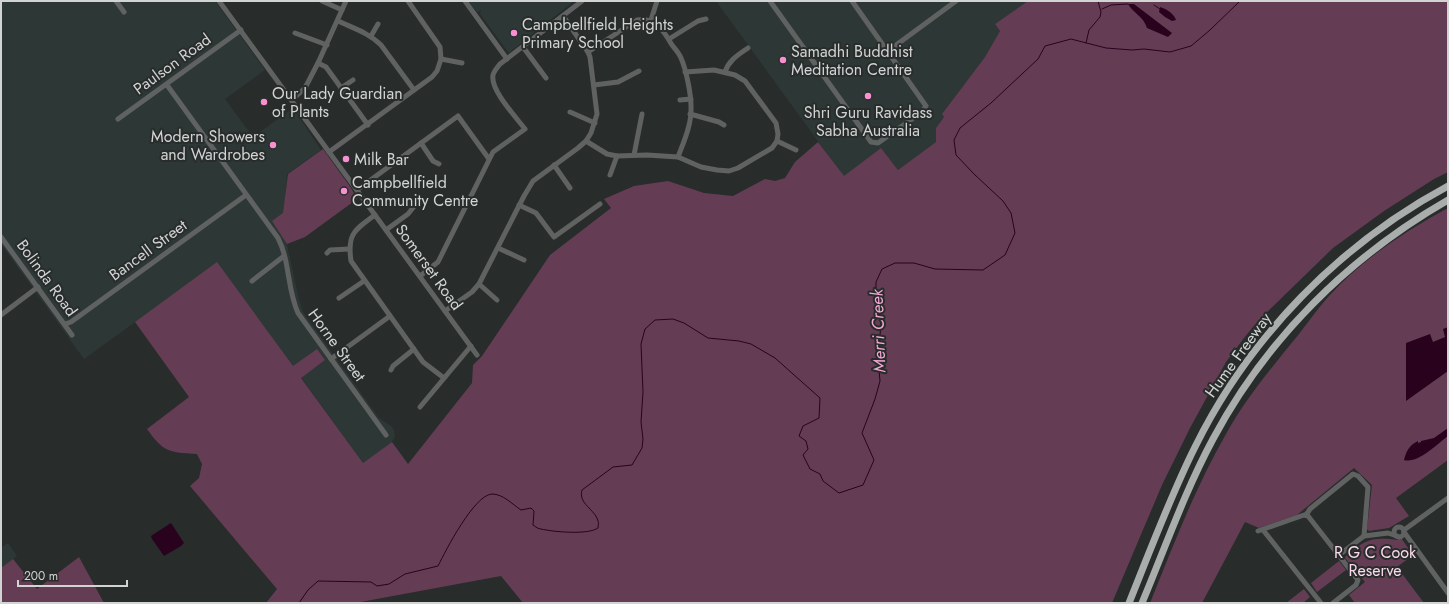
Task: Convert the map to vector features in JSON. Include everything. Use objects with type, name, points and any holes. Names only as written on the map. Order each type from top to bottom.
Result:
[{"type":"highway","name":"Hume Freeway","points":[[1129,603],[1195,446],[1217,407],[1255,352],[1301,298],[1338,262],[1396,218],[1448,186]]},
{"type":"highway","name":"Hume Freeway","points":[[1142,603],[1202,462],[1226,417],[1267,355],[1313,303],[1347,271],[1392,235],[1448,200]]},
{"type":"street","points":[[116,1],[124,12]]},
{"type":"street","name":"Somerset Road","points":[[219,1],[477,355]]},
{"type":"street","points":[[322,1],[342,10]]},
{"type":"street","points":[[292,100],[305,88],[338,21],[346,1]]},
{"type":"street","points":[[329,152],[432,77],[437,71],[441,59],[440,47],[408,1]]},
{"type":"street","points":[[465,1],[507,59]]},
{"type":"street","points":[[420,276],[438,262],[493,152],[525,129],[497,92],[493,82],[494,71],[507,59],[582,1]]},
{"type":"street","points":[[651,20],[658,1]]},
{"type":"street","points":[[770,1],[871,142],[878,143],[922,112],[925,108],[925,103],[852,1]]},
{"type":"street","points":[[888,51],[956,1]]},
{"type":"street","points":[[445,311],[472,292],[479,284],[519,205],[534,181],[586,141],[595,123],[597,114],[592,64],[588,52],[563,16]]},
{"type":"street","points":[[669,39],[698,21],[706,19]]},
{"type":"street","points":[[588,52],[637,20],[651,20],[659,26],[681,57],[691,99],[688,127],[678,157]]},
{"type":"street","points":[[338,21],[371,36],[381,45],[414,90]]},
{"type":"street","points":[[371,36],[378,24]]},
{"type":"street","name":"Paulson Road","points":[[118,119],[167,85],[240,30]]},
{"type":"street","points":[[295,34],[327,44]]},
{"type":"street","points":[[523,47],[546,78]]},
{"type":"street","points":[[725,72],[733,58],[748,48]]},
{"type":"street","points":[[441,59],[462,63]]},
{"type":"street","points":[[318,63],[326,67],[368,125]]},
{"type":"street","points":[[594,85],[618,82],[639,70]]},
{"type":"street","points":[[586,141],[607,154],[617,156],[634,155],[678,157],[701,167],[729,171],[738,168],[766,153],[772,148],[777,141],[778,134],[776,123],[748,85],[735,75],[725,72],[714,70],[685,72]]},
{"type":"street","points":[[341,88],[353,80]]},
{"type":"street","name":"Horne Street","points":[[167,85],[278,238],[284,256],[294,304],[298,313],[386,435]]},
{"type":"street","points":[[680,100],[691,99]]},
{"type":"street","points":[[570,112],[595,123]]},
{"type":"street","points":[[634,155],[642,114]]},
{"type":"street","points":[[690,114],[719,122],[724,125]]},
{"type":"street","points":[[357,190],[458,116],[490,159]]},
{"type":"street","points":[[777,141],[796,150]]},
{"type":"street","points":[[421,144],[433,161],[439,164]]},
{"type":"street","points":[[610,175],[617,156]]},
{"type":"street","points":[[554,165],[570,188]]},
{"type":"street","name":"Bancell Street","points":[[65,324],[70,322],[246,195]]},
{"type":"street","points":[[386,230],[408,214],[420,199]]},
{"type":"street","points":[[519,205],[536,213],[554,237],[600,204]]},
{"type":"street","points":[[376,215],[355,232],[350,239],[349,249],[351,261],[426,365],[444,378]]},
{"type":"street","name":"Bolinda Road","points":[[1,237],[72,335]]},
{"type":"street","points":[[498,248],[524,260]]},
{"type":"street","points":[[327,253],[330,250],[349,249]]},
{"type":"street","points":[[252,281],[284,256]]},
{"type":"street","points":[[339,298],[364,281]]},
{"type":"street","points":[[479,284],[497,300]]},
{"type":"street","points":[[1,315],[38,287]]},
{"type":"street","points":[[331,359],[390,316]]},
{"type":"street","points":[[420,407],[471,346]]},
{"type":"street","points":[[391,370],[393,366],[414,349]]},
{"type":"street","points":[[1321,603],[1260,530],[1306,515],[1310,509],[1352,474],[1358,476],[1368,487],[1364,536]]},
{"type":"street","points":[[1339,556],[1364,536],[1388,533],[1402,534],[1448,498]]},
{"type":"street","points":[[1306,515],[1358,580],[1356,585],[1333,603]]},
{"type":"street","points":[[1388,533],[1400,527],[1402,534],[1409,540],[1448,593]]},
{"type":"street","points":[[1395,529],[1394,533],[1402,534]]},
{"type":"shaded area","points":[[1,1],[215,1],[265,70],[225,99],[253,137],[293,108],[321,150],[287,174],[284,214],[273,221],[287,244],[303,312],[379,418],[391,426],[394,430],[395,437],[391,443],[363,463],[301,377],[325,360],[317,349],[293,367],[217,263],[84,359],[1,244]]},
{"type":"shaded area","name":"Campbellfield Heights Primary School","points":[[468,1],[574,1],[510,52],[508,52],[480,14],[481,10],[477,12]]},
{"type":"shaded area","points":[[716,1],[1028,1],[995,24],[1000,31],[985,57],[942,114],[944,117],[936,128],[936,142],[898,170],[881,148],[844,177]]},
{"type":"shaded area","points":[[1128,4],[1134,4],[1172,33],[1168,37],[1147,28],[1141,18]]},
{"type":"shaded area","points":[[1160,7],[1170,12],[1176,20],[1172,21],[1165,17],[1159,12]]},
{"type":"shaded area","points":[[1448,327],[1448,371],[1406,401],[1406,343],[1430,334],[1433,342],[1445,337],[1443,329]]},
{"type":"shaded area","points":[[1448,428],[1448,436],[1427,452],[1415,459],[1404,460],[1408,449],[1412,445],[1418,441],[1418,443],[1434,438]]},
{"type":"shaded area","points":[[171,523],[184,543],[164,556],[151,536]]},
{"type":"shaded area","points":[[8,543],[17,556],[1,568],[1,548]]},
{"type":"green space","points":[[1028,1],[1448,1],[1448,172],[1434,179],[1384,211],[1333,248],[1258,321],[1244,338],[1226,362],[1190,428],[1162,485],[1112,603],[523,603],[501,576],[355,603],[266,603],[277,589],[190,486],[199,478],[202,464],[197,454],[180,453],[168,450],[158,443],[147,429],[189,397],[135,322],[217,262],[293,366],[317,349],[325,360],[301,378],[363,463],[392,442],[408,464],[472,383],[473,365],[482,356],[550,255],[611,208],[604,199],[634,186],[668,181],[704,193],[733,196],[765,179],[775,181],[785,178],[795,162],[818,142],[844,176],[881,148],[898,170],[936,142],[936,128],[944,117],[942,114],[985,57],[1000,31],[995,24]]},
{"type":"green space","points":[[323,149],[351,188],[357,199],[305,237],[287,244],[272,221],[283,213],[288,174]]},
{"type":"green space","points":[[1448,208],[1448,460],[1396,498],[1409,516],[1389,528],[1369,531],[1367,529],[1372,485],[1354,468],[1297,515],[1259,528],[1245,522],[1202,603],[1150,603],[1204,475],[1234,421],[1260,382],[1321,305],[1355,270],[1400,236]]},
{"type":"green space","name":"R G C Cook Reserve","points":[[1399,535],[1413,555],[1397,567],[1424,603],[1355,603],[1349,595],[1365,582],[1345,558],[1346,556],[1370,540],[1398,540]]},
{"type":"green space","points":[[79,557],[104,603],[1,603],[1,568],[13,559],[37,589]]},
{"type":"green space","points":[[1339,561],[1346,570],[1317,592],[1311,583]]},
{"type":"green space","points":[[1304,589],[1310,597],[1303,603],[1286,603]]},
{"type":"waterway","points":[[1086,43],[1089,30],[1100,17],[1101,12],[1098,1]]},
{"type":"waterway","name":"Merri Creek","points":[[299,603],[308,590],[318,581],[371,582],[377,586],[389,584],[405,574],[438,566],[461,524],[469,513],[477,503],[492,494],[504,497],[521,510],[531,508],[534,511],[533,525],[539,529],[562,532],[587,532],[598,528],[598,523],[594,513],[582,499],[582,490],[613,467],[632,465],[642,448],[643,439],[641,422],[643,392],[641,344],[645,329],[655,320],[673,319],[684,323],[708,338],[739,341],[751,344],[775,358],[820,398],[819,418],[803,426],[799,436],[806,441],[808,449],[803,455],[810,469],[820,474],[823,481],[839,493],[863,485],[874,460],[862,433],[880,381],[878,359],[881,323],[876,295],[876,282],[882,269],[895,263],[914,263],[935,269],[983,270],[1005,255],[1015,233],[1011,213],[1003,201],[956,155],[954,140],[960,128],[991,103],[1038,59],[1045,46],[1071,39],[1106,48],[1132,50],[1144,49],[1170,52],[1191,46],[1240,1]]},
{"type":"waterway","points":[[1102,9],[1111,5],[1128,4]]},
{"type":"waterway","points":[[1154,5],[1160,9]]},
{"type":"place","name":"Campbellfield Heights Primary School","points":[[514,33]]},
{"type":"place","name":"Samadhi Buddhist Meditation Centre","points":[[783,60]]},
{"type":"place","name":"Shri Guru Ravidass Sabha Australia","points":[[868,96]]},
{"type":"place","name":"Our Lady Guardian of Plants","points":[[264,102]]},
{"type":"place","name":"Modern Showers and Wardrobes","points":[[273,145]]},
{"type":"place","name":"Milk Bar","points":[[346,159]]},
{"type":"place","name":"Campbellfield Community Centre","points":[[344,191]]}]
